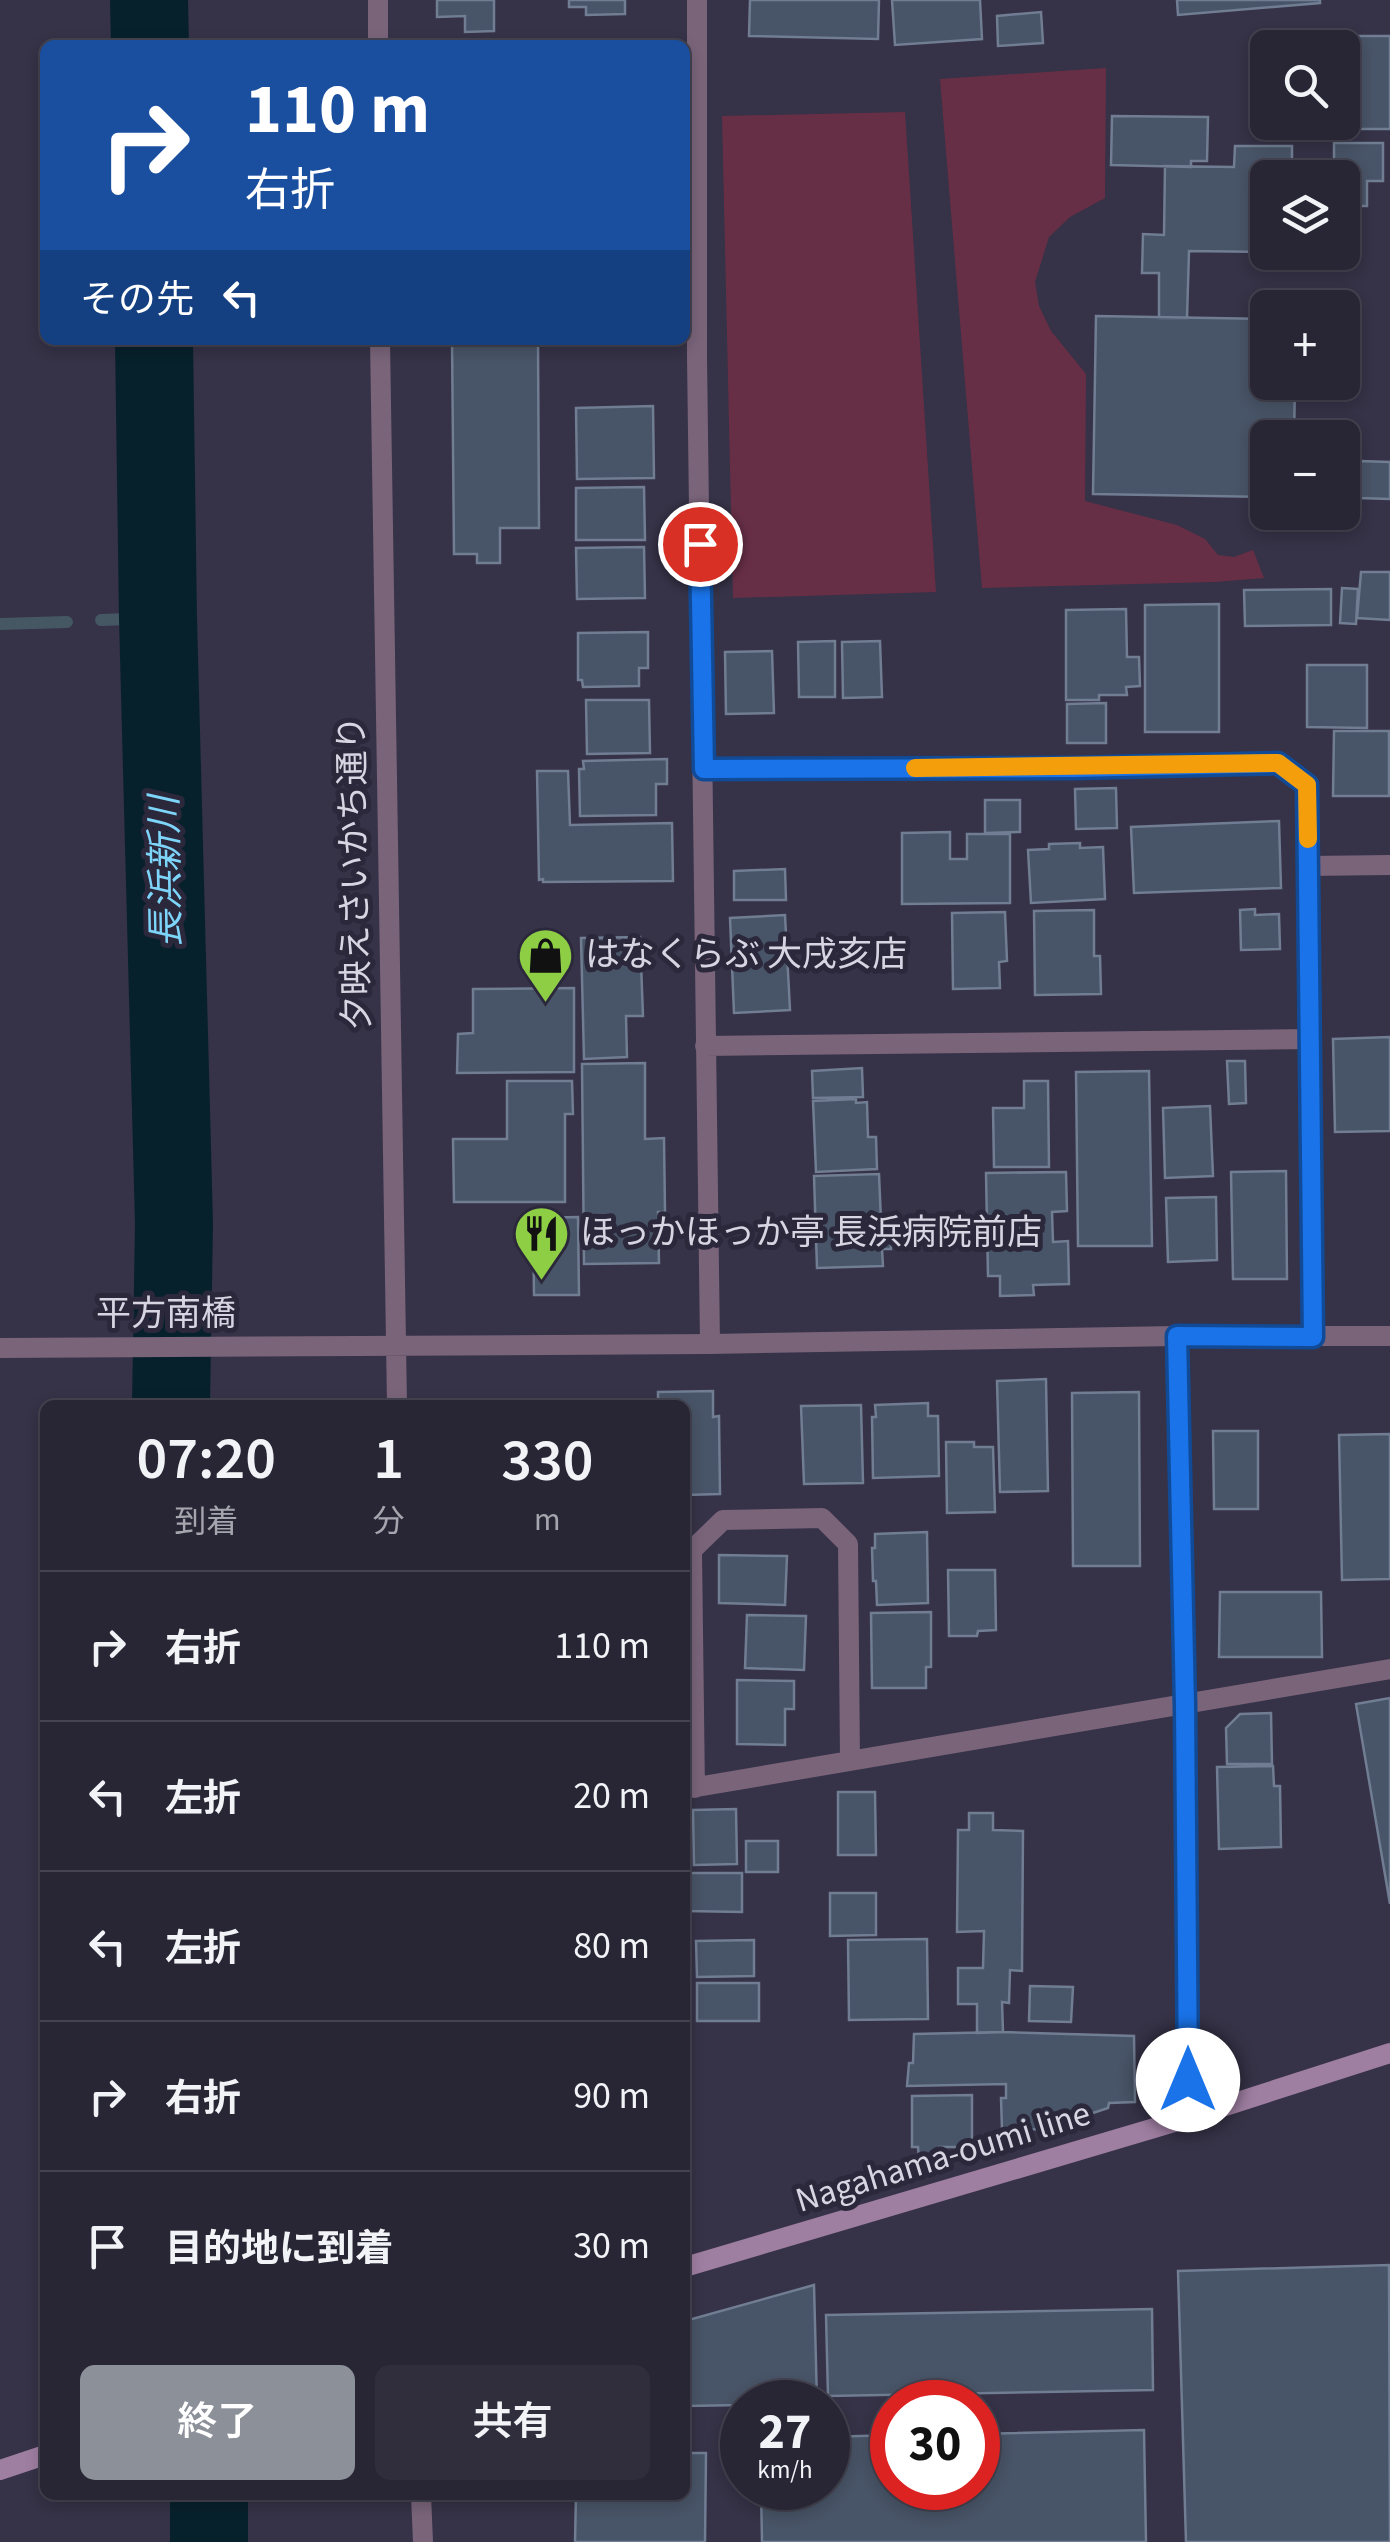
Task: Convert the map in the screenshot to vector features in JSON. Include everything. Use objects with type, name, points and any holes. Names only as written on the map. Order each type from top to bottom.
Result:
[{"type":"main road","name":"Nagahama-oumi line","points":[[690,2266],[1188,2118],[1390,2053]]},
{"type":"main road","points":[[5,2468],[40,2458]]},
{"type":"street","points":[[378,0],[378,40]]},
{"type":"street","points":[[697,0],[697,356],[710,1344]]},
{"type":"street","name":"夕映えさいかち通り","points":[[380,345],[398,1400]]},
{"type":"street","points":[[704,769],[1278,763],[1307,785],[1313,1337]]},
{"type":"street","points":[[1308,866],[1390,866]]},
{"type":"street","points":[[705,1046],[1310,1039]]},
{"type":"street","points":[[1177,1336],[1188,2118]]},
{"type":"street","name":"平方南橋","points":[[0,1348],[1390,1336]]},
{"type":"street","points":[[850,1761],[848,1544],[822,1518],[723,1520],[692,1550],[690,1789],[1390,1670]]},
{"type":"street","points":[[422,2500],[423,2542]]},
{"type":"shaded area","points":[[1106,68],[1105,198],[1070,217],[1049,237],[1035,282],[1039,306],[1051,331],[1086,374],[1085,501],[1177,525],[1205,539],[1218,555],[1234,557],[1253,550],[1264,578],[982,588],[940,79]]},
{"type":"shaded area","points":[[905,112],[936,592],[733,598],[722,116]]},
{"type":"building","points":[[437,0],[494,0],[494,31],[465,32],[465,16],[437,17]]},
{"type":"building","points":[[569,0],[625,0],[625,14],[586,15],[586,7],[569,7]]},
{"type":"building","points":[[750,0],[879,0],[878,39],[749,36]]},
{"type":"building","points":[[892,0],[980,0],[982,39],[895,45]]},
{"type":"building","points":[[1177,0],[1320,0],[1320,3],[1178,15]]},
{"type":"building","points":[[1041,12],[1043,43],[998,46],[997,16]]},
{"type":"building","points":[[1360,36],[1390,36],[1390,129],[1360,129]]},
{"type":"building","points":[[1112,116],[1208,117],[1207,161],[1191,161],[1191,167],[1111,165]]},
{"type":"building","points":[[1334,143],[1383,143],[1383,181],[1367,181],[1367,206],[1360,206],[1360,160],[1334,160]]},
{"type":"building","points":[[1235,146],[1292,146],[1292,160],[1250,160],[1250,252],[1189,251],[1187,318],[1159,318],[1159,273],[1142,273],[1143,234],[1164,235],[1165,166],[1234,167]]},
{"type":"building","points":[[1096,316],[1250,319],[1250,400],[1295,400],[1294,420],[1250,420],[1250,497],[1093,494]]},
{"type":"building","points":[[452,345],[538,345],[539,528],[500,528],[500,563],[477,563],[477,554],[454,554]]},
{"type":"building","points":[[653,406],[654,478],[577,479],[576,408]]},
{"type":"building","points":[[1360,461],[1390,462],[1390,499],[1360,498]]},
{"type":"building","points":[[644,487],[645,540],[576,540],[576,488]]},
{"type":"building","points":[[644,547],[645,598],[577,599],[576,548]]},
{"type":"building","points":[[1361,572],[1390,572],[1390,620],[1357,618]]},
{"type":"building","points":[[1342,588],[1358,589],[1356,624],[1340,623]]},
{"type":"building","points":[[1331,589],[1331,625],[1245,626],[1244,590]]},
{"type":"building","points":[[1219,604],[1219,732],[1145,732],[1145,605]]},
{"type":"building","points":[[1126,609],[1127,657],[1139,657],[1140,686],[1126,687],[1127,695],[1066,700],[1066,610]]},
{"type":"building","points":[[648,632],[648,668],[639,668],[639,686],[583,687],[582,680],[578,680],[578,633]]},
{"type":"building","points":[[835,641],[835,697],[799,697],[798,642]]},
{"type":"building","points":[[880,641],[882,697],[843,698],[842,642]]},
{"type":"building","points":[[772,651],[774,713],[726,714],[725,652]]},
{"type":"building","points":[[1307,665],[1367,665],[1367,728],[1307,727]]},
{"type":"building","points":[[586,700],[649,700],[650,753],[587,754]]},
{"type":"building","points":[[1106,703],[1106,743],[1067,743],[1067,704]]},
{"type":"building","points":[[1334,731],[1389,731],[1389,796],[1333,796]]},
{"type":"building","points":[[667,759],[667,784],[656,784],[656,815],[580,816],[579,769],[584,769],[583,761]]},
{"type":"building","points":[[537,771],[568,771],[570,825],[672,823],[673,881],[539,880]]},
{"type":"building","points":[[1116,788],[1117,828],[1076,829],[1075,789]]},
{"type":"building","points":[[985,800],[1020,800],[1020,832],[985,833]]},
{"type":"building","points":[[1279,821],[1281,888],[1134,893],[1131,827]]},
{"type":"building","points":[[950,832],[950,859],[967,859],[967,834],[1010,834],[1010,903],[902,904],[902,833]]},
{"type":"building","points":[[1080,843],[1080,848],[1103,847],[1105,899],[1031,903],[1028,850],[1049,849],[1049,844]]},
{"type":"building","points":[[785,869],[786,900],[734,900],[734,871]]},
{"type":"building","points":[[1255,909],[1255,915],[1279,914],[1280,949],[1241,950],[1240,910]]},
{"type":"building","points":[[1094,910],[1094,956],[1100,956],[1101,994],[1035,995],[1034,911]]},
{"type":"building","points":[[1005,912],[1007,961],[999,962],[1000,988],[953,989],[952,913]]},
{"type":"building","points":[[785,915],[790,1010],[734,1013],[730,918]]},
{"type":"building","points":[[640,937],[643,1016],[626,1016],[627,1057],[584,1059],[581,938]]},
{"type":"building","points":[[574,988],[574,1072],[457,1073],[458,1034],[473,1033],[473,989]]},
{"type":"building","points":[[1390,1037],[1390,1131],[1335,1132],[1333,1039]]},
{"type":"building","points":[[1227,1061],[1245,1061],[1246,1103],[1229,1104]]},
{"type":"building","points":[[645,1063],[645,1139],[664,1138],[665,1212],[658,1212],[659,1263],[584,1264],[582,1064]]},
{"type":"building","points":[[862,1068],[863,1097],[813,1098],[812,1071]]},
{"type":"building","points":[[1149,1071],[1152,1246],[1078,1246],[1076,1072]]},
{"type":"building","points":[[507,1081],[572,1081],[573,1114],[565,1114],[565,1202],[454,1202],[453,1139],[507,1139]]},
{"type":"building","points":[[1024,1081],[1048,1081],[1049,1167],[994,1167],[993,1108],[1024,1108]]},
{"type":"building","points":[[856,1099],[856,1103],[867,1102],[868,1137],[876,1137],[877,1169],[816,1172],[813,1101]]},
{"type":"building","points":[[1210,1106],[1213,1176],[1165,1178],[1163,1108]]},
{"type":"building","points":[[1286,1171],[1287,1279],[1233,1279],[1231,1172]]},
{"type":"building","points":[[1066,1172],[1067,1211],[1052,1212],[1053,1242],[1068,1241],[1069,1284],[1033,1285],[1034,1295],[1000,1296],[1000,1276],[988,1276],[986,1173]]},
{"type":"building","points":[[879,1174],[881,1221],[889,1220],[891,1249],[882,1249],[883,1266],[817,1268],[814,1176]]},
{"type":"building","points":[[1216,1197],[1217,1260],[1168,1262],[1166,1198]]},
{"type":"building","points":[[578,1217],[579,1295],[534,1295],[533,1218]]},
{"type":"building","points":[[1046,1379],[1048,1491],[1000,1492],[997,1381]]},
{"type":"building","points":[[713,1391],[713,1417],[719,1416],[720,1494],[690,1495],[690,1400],[658,1400],[658,1392]]},
{"type":"building","points":[[1139,1392],[1140,1566],[1073,1566],[1072,1393]]},
{"type":"building","points":[[928,1403],[928,1416],[938,1416],[939,1476],[873,1478],[875,1405]]},
{"type":"building","points":[[861,1405],[863,1483],[804,1484],[801,1406]]},
{"type":"building","points":[[1213,1431],[1258,1431],[1258,1509],[1214,1509]]},
{"type":"building","points":[[1390,1434],[1390,1579],[1342,1580],[1339,1435]]},
{"type":"building","points":[[946,1442],[993,1447],[995,1512],[947,1513]]},
{"type":"building","points":[[927,1532],[928,1603],[877,1605],[872,1548],[875,1534]]},
{"type":"building","points":[[719,1555],[787,1556],[785,1605],[719,1603]]},
{"type":"building","points":[[948,1570],[995,1570],[996,1630],[978,1631],[977,1636],[949,1636]]},
{"type":"building","points":[[1220,1592],[1321,1592],[1322,1657],[1219,1657]]},
{"type":"building","points":[[931,1612],[931,1667],[926,1667],[926,1688],[872,1688],[871,1613]]},
{"type":"building","points":[[747,1615],[806,1616],[804,1670],[745,1668]]},
{"type":"building","points":[[737,1680],[794,1681],[794,1709],[785,1709],[785,1745],[737,1744]]},
{"type":"building","points":[[1390,1698],[1390,1904],[1356,1704]]},
{"type":"building","points":[[1271,1713],[1272,1764],[1227,1764],[1226,1728],[1240,1714]]},
{"type":"building","points":[[1273,1766],[1274,1786],[1280,1786],[1281,1847],[1219,1849],[1217,1767]]},
{"type":"building","points":[[838,1792],[875,1792],[876,1855],[838,1855]]},
{"type":"building","points":[[736,1809],[737,1864],[694,1865],[693,1810]]},
{"type":"building","points":[[969,1813],[993,1813],[993,1830],[1023,1831],[1022,1971],[1010,1970],[1009,2003],[1002,2002],[1003,2032],[977,2033],[977,2004],[958,2004],[958,1968],[983,1968],[984,1931],[957,1932],[958,1830],[969,1830]]},
{"type":"building","points":[[746,1841],[778,1841],[778,1872],[746,1872]]},
{"type":"building","points":[[690,1873],[742,1873],[742,1912],[690,1911]]},
{"type":"building","points":[[830,1893],[876,1893],[876,1935],[830,1936]]},
{"type":"building","points":[[927,1939],[928,2019],[849,2020],[848,1940]]},
{"type":"building","points":[[754,1940],[754,1976],[697,1977],[696,1941]]},
{"type":"building","points":[[697,1983],[759,1983],[759,2021],[697,2021]]},
{"type":"building","points":[[1030,1986],[1073,1987],[1071,2022],[1029,2021]]},
{"type":"building","points":[[914,2034],[1134,2036],[1135,2102],[1109,2103],[1108,2108],[1087,2115],[1046,2116],[1047,2129],[1002,2130],[1001,2098],[1006,2098],[1006,2084],[907,2086]]},
{"type":"building","points":[[972,2095],[972,2147],[939,2147],[940,2158],[919,2159],[918,2147],[912,2147],[912,2096]]},
{"type":"building","points":[[1389,2265],[1390,2542],[1186,2542],[1178,2271]]},
{"type":"building","points":[[814,2285],[816,2380],[720,2380],[720,2405],[690,2406],[690,2320]]},
{"type":"building","points":[[1152,2309],[1153,2390],[1000,2393],[1000,2380],[870,2380],[870,2395],[850,2396],[850,2380],[828,2380],[826,2315]]},
{"type":"building","points":[[1144,2430],[1146,2542],[762,2542],[761,2510],[850,2510],[850,2436],[870,2436],[870,2510],[1000,2510],[1000,2433]]},
{"type":"building","points":[[690,2453],[706,2453],[705,2542],[575,2542],[576,2500],[690,2500]]},
{"type":"waterway","name":"長浜新川","points":[[149,0],[150,40]]},
{"type":"waterway","name":"長浜新川","points":[[154,345],[174,1224],[171,1400]]},
{"type":"waterway","points":[[101,620],[158,618]]},
{"type":"waterway","points":[[0,624],[67,622]]},
{"type":"waterway","name":"長浜新川","points":[[209,2500],[209,2542]]},
{"type":"slow traffic","points":[[915,768],[1278,763],[1307,785],[1308,839]]},
{"type":"place","name":"はなくらぶ 大戌亥店","points":[[546,1004]]},
{"type":"place","name":"ほっかほっか亭 長浜病院前店","points":[[541,1282]]},
{"type":"route","points":[[700,544],[704,769],[1278,763],[1307,785],[1313,1337],[1177,1336],[1188,2080]]}]
